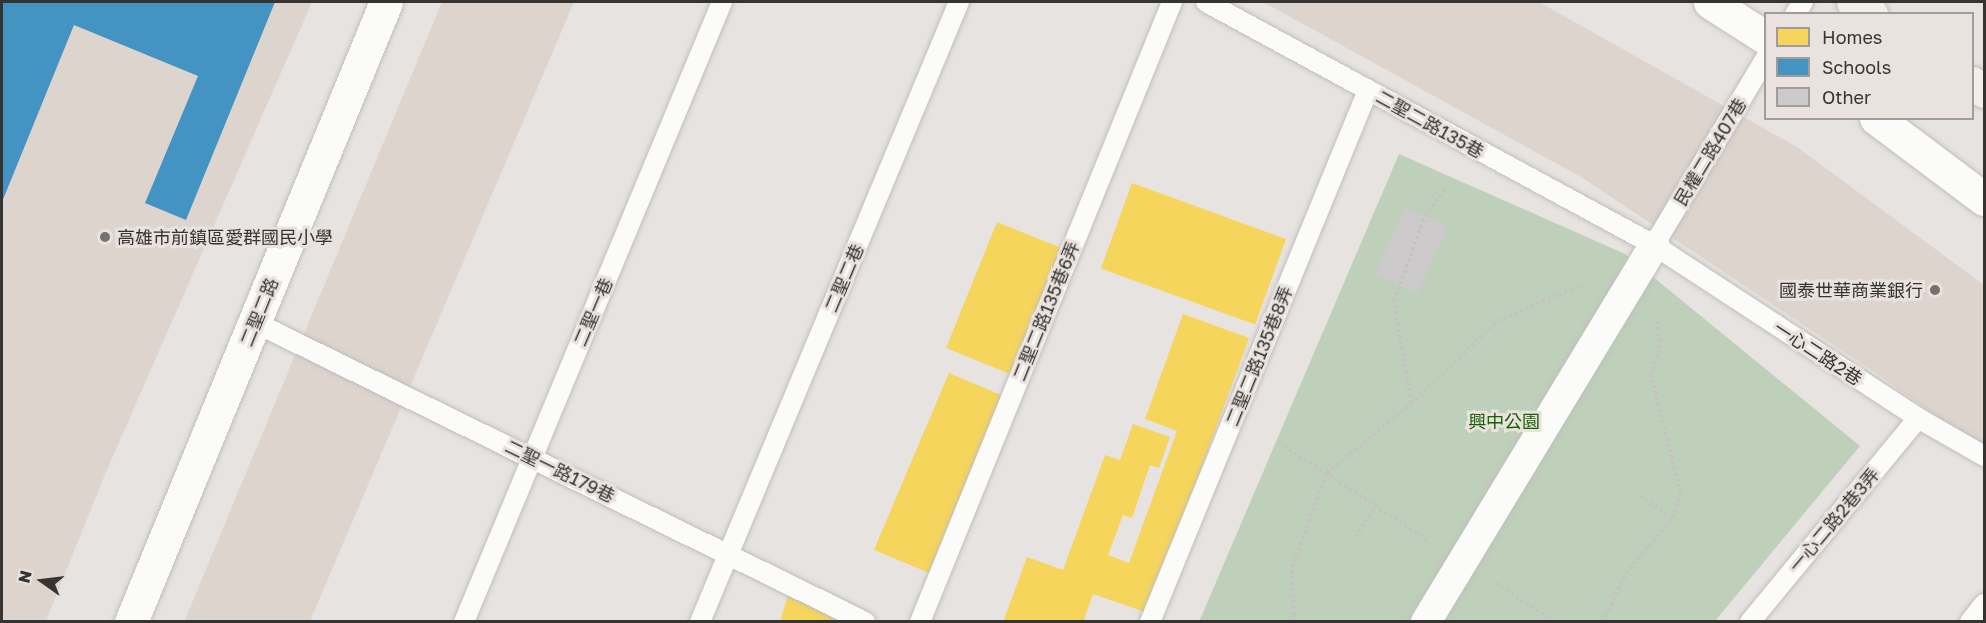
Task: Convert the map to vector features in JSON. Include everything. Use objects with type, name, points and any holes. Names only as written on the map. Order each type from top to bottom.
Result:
[{"type":"main road","points":[[1853,2],[1868,12]]},
{"type":"street","name":"二聖二路","points":[[131,621],[386,2]]},
{"type":"street","points":[[1710,2],[1764,37]]},
{"type":"street","points":[[1879,120],[1984,199]]},
{"type":"street","points":[[1426,621],[1654,245]]},
{"type":"lane","name":"二聖一巷","points":[[464,621],[722,2]]},
{"type":"lane","name":"二聖二巷","points":[[700,621],[959,2]]},
{"type":"lane","name":"二聖二路135巷6弄","points":[[920,621],[1172,2]]},
{"type":"lane","name":"二聖二路135巷","points":[[1206,2],[1654,245]]},
{"type":"lane","name":"民權二路407巷","points":[[1654,245],[1764,61]]},
{"type":"lane","name":"二聖二路135巷8弄","points":[[1150,621],[1368,90]]},
{"type":"lane","name":"一心二路2巷","points":[[1654,245],[1918,418],[1984,456]]},
{"type":"lane","name":"二聖一路179巷","points":[[255,322],[865,621]]},
{"type":"lane","name":"一心二路2巷3弄","points":[[1750,621],[1918,418]]},
{"type":"lane","points":[[1970,621],[1984,604]]},
{"type":"path","points":[[1412,404],[1394,301],[1425,216],[1447,187]]},
{"type":"path","points":[[1291,621],[1294,615],[1292,567],[1327,473],[1412,404],[1498,321],[1591,281]]},
{"type":"path","points":[[1603,621],[1626,573],[1673,518],[1681,493],[1651,375],[1659,348],[1656,317]]},
{"type":"path","points":[[1284,446],[1432,543]]},
{"type":"path","points":[[1640,496],[1673,518]]},
{"type":"path","points":[[1356,537],[1375,505]]},
{"type":"path","points":[[1486,577],[1554,621]]},
{"type":"shaded area","name":"高雄市前鎮區愛群國民小學","points":[[2,2],[312,2],[106,472],[46,621],[2,621]]},
{"type":"shaded area","points":[[442,2],[574,2],[310,621],[184,622]]},
{"type":"shaded area","points":[[1263,2],[1539,2],[1797,147],[1984,285],[1984,451],[1876,373],[1581,177]]},
{"type":"green space","name":"興中公園","points":[[1399,154],[1625,254],[1860,446],[1715,621],[1199,622]]},
{"type":"building: Homes","points":[[1132,183],[1286,239],[1255,325],[1101,269]]},
{"type":"building: Homes","points":[[997,222],[1065,249],[1014,375],[946,348]]},
{"type":"building: Homes","points":[[1183,314],[1249,338],[1148,613],[1093,594],[1083,622],[1003,622],[1027,557],[1063,570],[1105,455],[1120,460],[1133,424],[1170,437],[1159,468],[1150,465],[1132,518],[1123,515],[1108,555],[1129,563],[1177,431],[1145,419]]},
{"type":"building: Homes","points":[[949,373],[1005,397],[930,574],[874,550]]},
{"type":"building: Homes","points":[[788,595],[854,622],[780,622]]},
{"type":"building: Schools","points":[[2,2],[275,2],[186,220],[145,203],[198,76],[74,25],[2,202]]},
{"type":"building: Other","points":[[1405,207],[1448,226],[1418,294],[1375,275]]},
{"type":"place","name":"高雄市前鎮區愛群國民小學","points":[[105,237]]},
{"type":"place","name":"國泰世華商業銀行","points":[[1935,290]]}]
